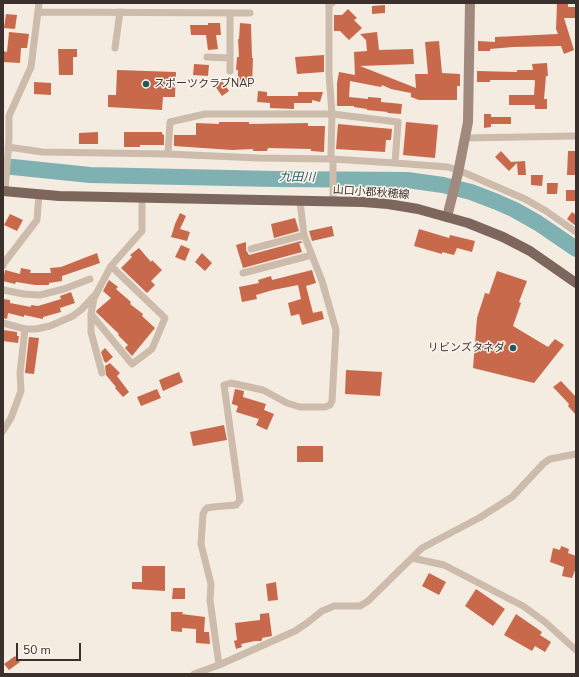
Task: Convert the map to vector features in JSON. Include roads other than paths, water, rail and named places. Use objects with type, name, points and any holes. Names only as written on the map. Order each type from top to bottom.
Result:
[{"type":"main road","name":"山口小郡秋穂線","points":[[4,188],[59,196],[300,201],[333,197],[388,204],[418,209],[468,223],[503,237],[530,251],[576,283]]},
{"type":"street","points":[[4,188],[8,150],[9,116],[31,67],[39,3]]},
{"type":"street","points":[[332,3],[329,4],[328,24],[329,74],[332,114],[331,155],[333,161],[333,197]]},
{"type":"street","points":[[447,217],[465,138],[469,100],[470,3]]},
{"type":"street","points":[[38,12],[250,13]]},
{"type":"street","points":[[116,48],[120,12]]},
{"type":"street","points":[[230,13],[230,71]]},
{"type":"street","points":[[207,57],[230,58]]},
{"type":"street","points":[[168,154],[170,122],[205,114],[332,114],[398,122],[395,163]]},
{"type":"street","points":[[465,138],[576,136]]},
{"type":"street","points":[[8,150],[168,154],[395,163],[448,167],[525,199],[546,211],[576,232]]},
{"type":"street","points":[[3,266],[37,220],[39,194]]},
{"type":"street","points":[[102,373],[91,332],[91,314],[96,294],[110,266],[142,231],[142,197]]},
{"type":"street","points":[[219,665],[210,600],[211,584],[201,544],[203,514],[205,510],[213,507],[236,505],[240,500],[224,385],[231,383],[263,390],[287,403],[300,406],[324,407],[330,405],[332,401],[336,330],[322,281],[304,235],[300,201]]},
{"type":"street","points":[[251,250],[304,235]]},
{"type":"street","points":[[243,273],[312,255]]},
{"type":"street","points":[[91,314],[132,364],[152,349],[165,318],[110,266]]},
{"type":"street","points":[[3,290],[40,295],[64,289],[90,279]]},
{"type":"street","points":[[3,323],[25,329],[36,329],[63,321],[82,309],[96,294]]},
{"type":"street","points":[[3,431],[11,418],[21,391],[20,373],[25,329]]},
{"type":"street","points":[[194,674],[219,665],[295,631],[307,624],[322,611],[334,606],[360,606],[368,601],[422,548],[479,518],[512,497],[544,463],[550,459],[576,454]]},
{"type":"street","points":[[412,558],[444,565],[523,606],[545,622],[576,650]]},
{"type":"waterway","name":"九田川","points":[[3,166],[90,175],[407,180],[443,185],[471,192],[515,210],[538,223],[576,249]]},
{"type":"place","name":"スポーツクラブNAP","points":[[146,84]]},
{"type":"place","name":"リビンズタネダ","points":[[513,348]]}]
